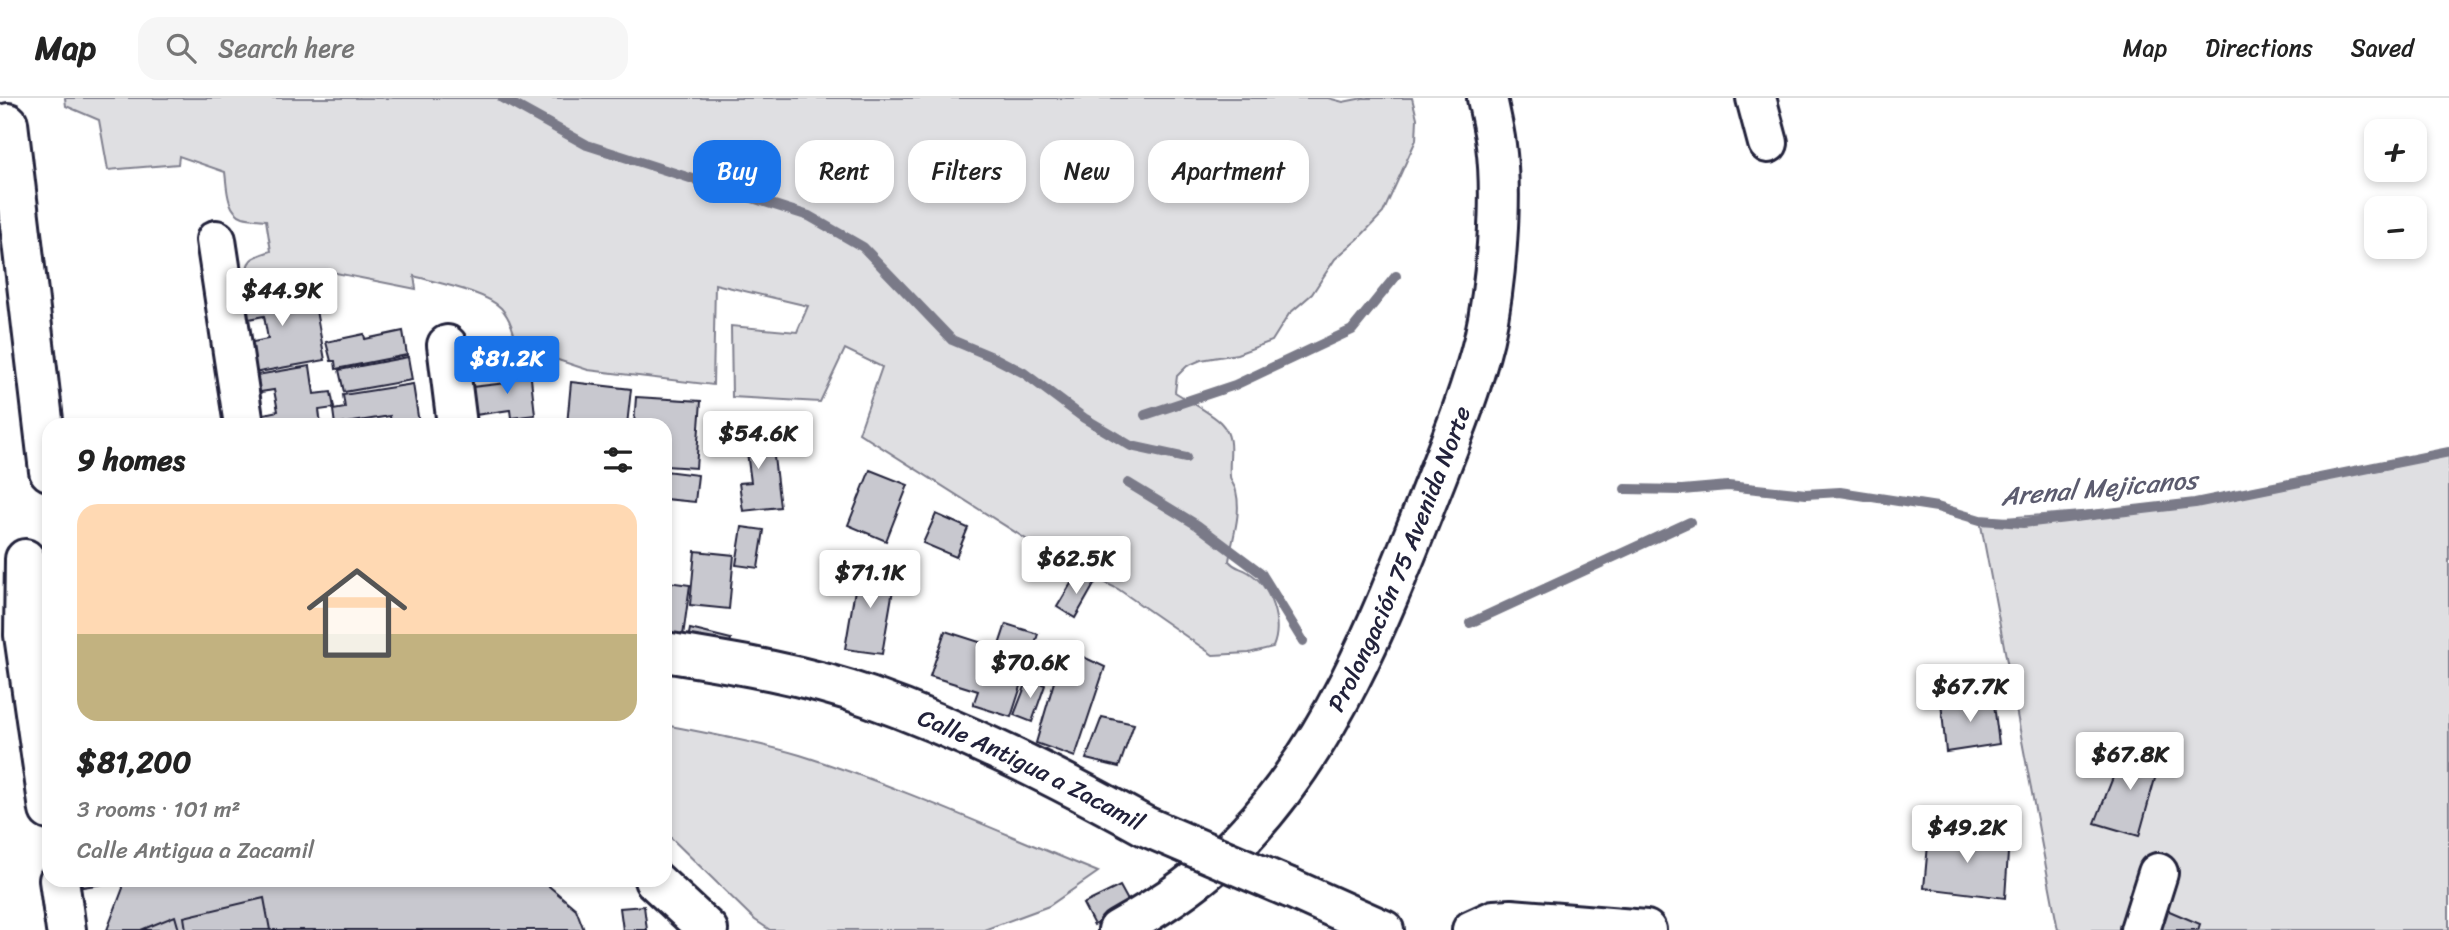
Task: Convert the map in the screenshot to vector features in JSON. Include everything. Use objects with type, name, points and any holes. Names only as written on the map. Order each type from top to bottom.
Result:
[{"type":"street","name":"Prolongación 75 Avenida Norte","points":[[1118,930],[1192,884],[1251,828],[1307,756],[1356,668],[1373,631],[1462,412],[1484,338],[1494,270],[1499,205],[1496,146],[1487,98]]},
{"type":"street","points":[[1756,98],[1768,143]]},
{"type":"street","points":[[8,123],[43,418]]},
{"type":"street","points":[[216,240],[243,418]]},
{"type":"street","points":[[447,345],[456,418]]},
{"type":"street","points":[[25,559],[24,635],[42,761]]},
{"type":"street","name":"Calle Antigua a Zacamil","points":[[672,653],[783,674],[867,696],[947,728],[1058,778],[1145,826],[1384,930]]},
{"type":"street","points":[[2140,930],[2158,873]]},
{"type":"street","points":[[60,887],[66,930]]},
{"type":"street","points":[[662,887],[708,930]]},
{"type":"street","points":[[1472,930],[1494,920],[1511,919],[1646,930]]},
{"type":"shaded area","points":[[65,98],[1328,98],[1343,102],[1363,98],[1412,98],[1417,118],[1416,140],[1383,213],[1335,259],[1312,294],[1289,314],[1272,341],[1237,354],[1201,360],[1187,366],[1177,376],[1175,392],[1206,411],[1226,429],[1230,448],[1230,478],[1238,500],[1229,561],[1248,572],[1263,586],[1276,617],[1273,647],[1249,653],[1213,655],[1118,589],[1059,560],[859,433],[882,367],[845,349],[820,402],[732,397],[731,326],[797,332],[808,306],[715,284],[713,385],[588,370],[549,357],[519,353],[508,318],[493,302],[472,292],[414,276],[416,289],[331,272],[246,279],[249,262],[271,251],[266,220],[237,214],[228,198],[225,172],[179,156],[178,164],[108,170],[99,120],[66,106]]},
{"type":"shaded area","points":[[2449,452],[2449,930],[2058,930],[1980,520],[2195,503]]},
{"type":"shaded area","points":[[672,726],[800,755],[913,796],[1098,872],[1049,906],[984,930],[770,930],[755,920],[672,839]]},
{"type":"building","points":[[311,283],[325,360],[248,374],[243,344],[268,339],[264,316],[239,321],[235,296]]},
{"type":"building","points":[[403,331],[407,355],[336,369],[335,361],[331,361],[326,342],[364,334],[365,339]]},
{"type":"building","points":[[408,357],[412,380],[344,392],[339,370]]},
{"type":"building","points":[[310,366],[314,394],[331,392],[334,408],[319,410],[320,418],[260,418],[259,415],[278,411],[274,390],[254,393],[251,376]]},
{"type":"building","points":[[530,369],[535,415],[511,418],[510,410],[475,415],[472,387],[506,383],[505,373]]},
{"type":"building","points":[[571,382],[631,389],[628,418],[568,418]]},
{"type":"building","points":[[413,384],[418,418],[334,418],[333,410],[345,408],[343,395]]},
{"type":"building","points":[[636,397],[701,401],[696,468],[672,466],[672,418],[634,418]]},
{"type":"building","points":[[771,432],[780,507],[743,511],[739,483],[751,482],[747,452],[730,454],[728,437]]},
{"type":"building","points":[[870,470],[908,485],[886,541],[848,525]]},
{"type":"building","points":[[672,472],[698,475],[695,502],[672,500]]},
{"type":"building","points":[[936,514],[968,528],[956,557],[923,543]]},
{"type":"building","points":[[742,527],[764,530],[758,568],[736,565]]},
{"type":"building","points":[[695,551],[734,555],[729,609],[690,605]]},
{"type":"building","points":[[859,566],[896,572],[882,654],[845,649]]},
{"type":"building","points":[[1082,576],[1095,583],[1075,618],[1057,607],[1073,580],[1079,581]]},
{"type":"building","points":[[672,583],[690,585],[683,636],[672,634]]},
{"type":"building","points":[[1006,624],[1038,634],[1011,717],[973,705],[978,691],[930,676],[945,631],[998,648]]},
{"type":"building","points":[[690,629],[731,639],[729,648],[688,639]]},
{"type":"building","points":[[1064,648],[1105,667],[1075,757],[1036,743]]},
{"type":"building","points":[[1028,679],[1045,685],[1032,722],[1014,715]]},
{"type":"building","points":[[1993,696],[1999,744],[1946,752],[1941,702]]},
{"type":"building","points":[[1102,717],[1134,724],[1119,767],[1086,759]]},
{"type":"building","points":[[2125,747],[2161,757],[2139,836],[2095,823]]},
{"type":"building","points":[[1929,834],[2009,838],[2005,898],[1924,888]]},
{"type":"building","points":[[1120,886],[1131,906],[1094,925],[1083,904]]},
{"type":"building","points":[[550,887],[576,909],[584,930],[107,930],[123,888]]},
{"type":"building","points":[[264,898],[270,930],[186,930],[184,917]]},
{"type":"building","points":[[644,906],[647,930],[623,930],[620,908]]},
{"type":"building","points":[[2167,910],[2200,924],[2198,930],[2158,930]]},
{"type":"building","points":[[175,916],[179,930],[141,930]]},
{"type":"waterway","name":"Arenal Mejicanos","points":[[502,98],[587,145],[809,216],[863,247],[952,340],[1024,373],[1084,418],[1131,446],[1186,458]]},
{"type":"waterway","points":[[1145,415],[1235,385],[1352,330],[1396,276]]},
{"type":"waterway","name":"Arenal Mejicanos","points":[[1625,489],[1682,490],[1728,486],[1806,494],[1840,492],[1937,507],[1980,520],[2023,523],[2195,503],[2449,452]]},
{"type":"waterway","points":[[1128,483],[1197,525],[1261,573],[1303,641]]},
{"type":"waterway","points":[[1470,623],[1690,522]]}]
